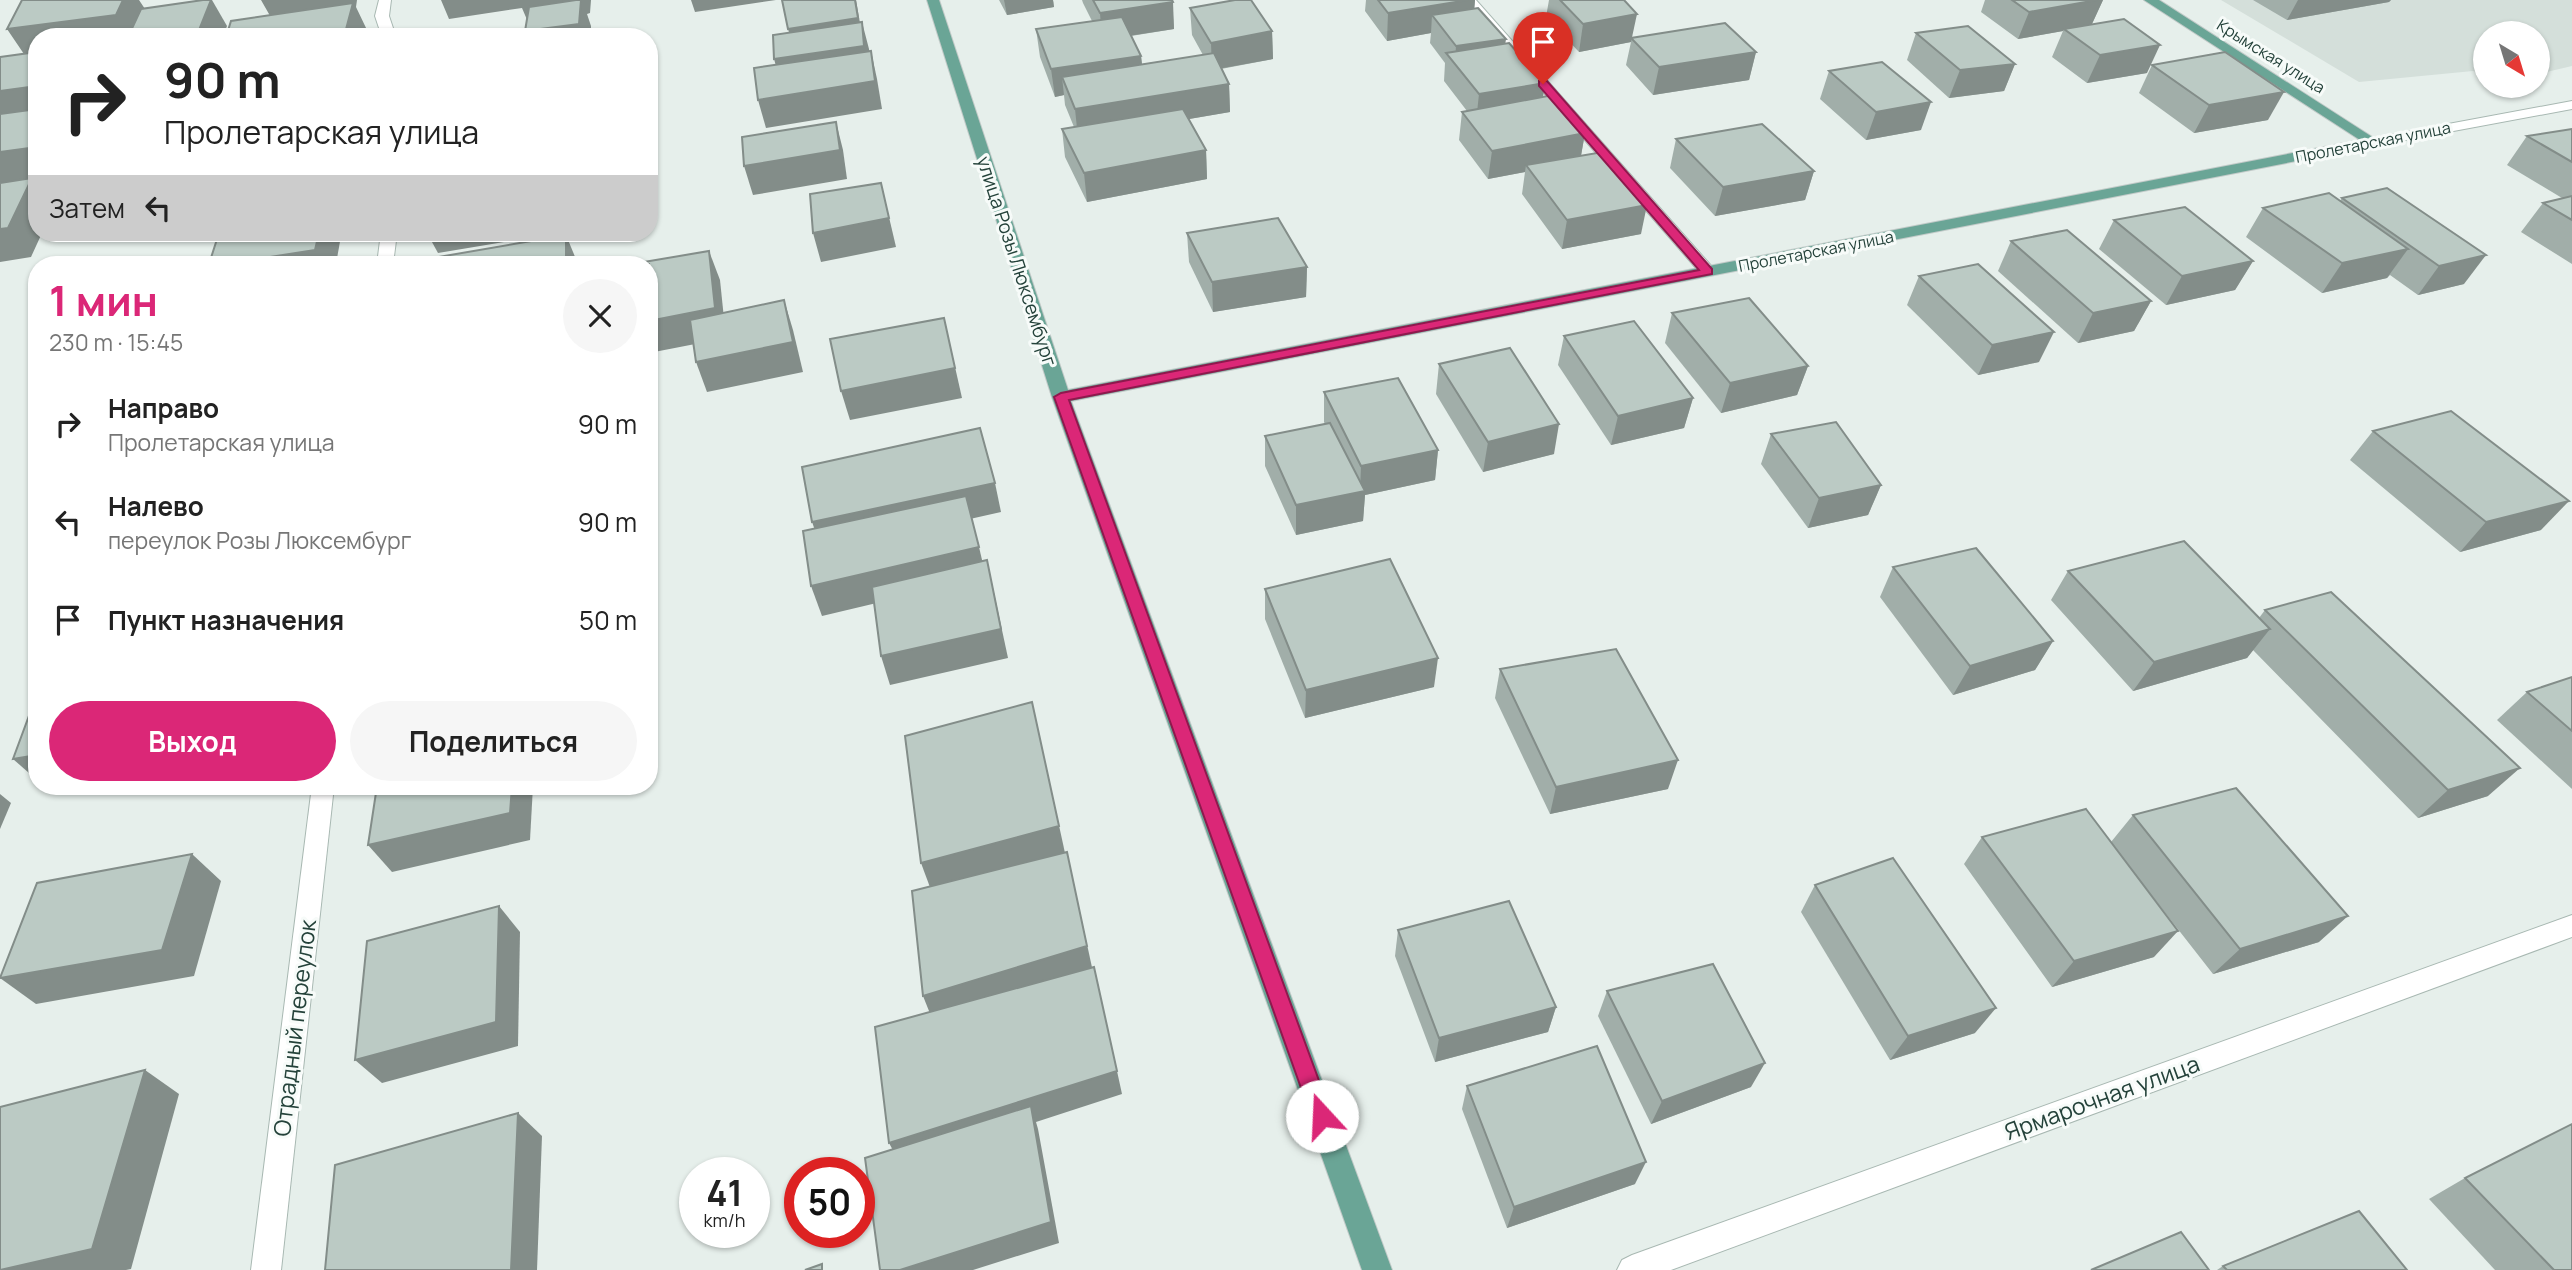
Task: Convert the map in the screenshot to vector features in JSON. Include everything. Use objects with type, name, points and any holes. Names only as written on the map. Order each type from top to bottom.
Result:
[{"type":"main road","name":"улица Розы Люксембург","points":[[933,0],[1061,397],[1377,1270]]},
{"type":"main road","name":"Крымская улица","points":[[2150,0],[2373,142]]},
{"type":"main road","name":"Пролетарская улица","points":[[1061,397],[2373,142]]},
{"type":"street","points":[[385,0],[382,16],[386,28]]},
{"type":"street","points":[[1469,0],[1708,272]]},
{"type":"street","name":"Пролетарская улица","points":[[2373,142],[2572,105]]},
{"type":"street","name":"Отрадный переулок","points":[[266,1270],[322,795]]},
{"type":"street","name":"Ярмарочная улица","points":[[1632,1270],[2572,926]]},
{"type":"shaded area","points":[[2221,0],[2572,0],[2572,66],[2550,71],[2550,21],[2473,21],[2473,71],[2359,82]]},
{"type":"building","points":[[22,0],[123,0],[116,15],[7,29]]},
{"type":"building","points":[[211,0],[200,28],[132,28],[141,9]]},
{"type":"building","points":[[581,0],[579,24],[526,28],[529,7]]},
{"type":"building","points":[[782,0],[855,0],[858,18],[788,29]]},
{"type":"building","points":[[1093,0],[1172,0],[1173,2],[1100,13]]},
{"type":"building","points":[[1251,0],[1272,31],[1211,43],[1190,8]]},
{"type":"building","points":[[1378,0],[1468,0],[1388,13]]},
{"type":"building","points":[[1560,0],[1624,0],[1637,14],[1583,24]]},
{"type":"building","points":[[2012,0],[2097,0],[2029,12]]},
{"type":"building","points":[[353,3],[346,28],[229,28],[231,21]]},
{"type":"building","points":[[1478,8],[1506,39],[1456,46],[1432,15]]},
{"type":"building","points":[[1122,17],[1141,56],[1051,69],[1036,29]]},
{"type":"building","points":[[2124,19],[2160,45],[2100,55],[2064,29]]},
{"type":"building","points":[[862,22],[864,46],[774,59],[773,35]]},
{"type":"building","points":[[1725,23],[1756,52],[1659,67],[1631,38]]},
{"type":"building","points":[[1968,26],[2015,64],[1960,70],[1916,33]]},
{"type":"building","points":[[1509,43],[1545,83],[1479,94],[1446,53]]},
{"type":"building","points":[[871,51],[875,81],[758,100],[754,68]]},
{"type":"building","points":[[2225,52],[2284,92],[2209,105],[2152,65]]},
{"type":"building","points":[[28,53],[28,87],[0,91],[0,57]]},
{"type":"building","points":[[1214,53],[1229,84],[1075,109],[1062,77]]},
{"type":"building","points":[[1882,62],[1931,102],[1876,112],[1829,71]]},
{"type":"building","points":[[1553,95],[1585,133],[1492,151],[1462,112]]},
{"type":"building","points":[[1183,109],[1206,150],[1084,173],[1062,129]]},
{"type":"building","points":[[28,110],[28,148],[0,152],[0,114]]},
{"type":"building","points":[[836,122],[840,150],[744,166],[742,137]]},
{"type":"building","points":[[1762,124],[1814,171],[1723,187],[1676,139]]},
{"type":"building","points":[[2572,129],[2572,162],[2527,136]]},
{"type":"building","points":[[1603,152],[1647,205],[1567,220],[1526,165]]},
{"type":"building","points":[[28,179],[28,186],[8,228],[0,229],[0,183]]},
{"type":"building","points":[[881,183],[889,218],[813,233],[810,194]]},
{"type":"building","points":[[2387,188],[2486,255],[2439,266],[2342,198]]},
{"type":"building","points":[[2329,193],[2408,249],[2342,263],[2263,208]]},
{"type":"building","points":[[2572,196],[2572,220],[2543,203]]},
{"type":"building","points":[[2185,207],[2253,261],[2182,276],[2114,220]]},
{"type":"building","points":[[1278,218],[1307,267],[1212,282],[1187,233]]},
{"type":"building","points":[[2067,230],[2151,301],[2093,313],[2011,241]]},
{"type":"building","points":[[216,242],[317,242],[315,250],[276,256],[212,256]]},
{"type":"building","points":[[525,242],[566,242],[566,256],[444,256]]},
{"type":"building","points":[[709,251],[715,308],[658,319],[658,260]]},
{"type":"building","points":[[1978,264],[2054,332],[1992,345],[1919,276]]},
{"type":"building","points":[[1749,298],[1808,366],[1730,383],[1672,313]]},
{"type":"building","points":[[784,300],[793,342],[696,362],[690,320]]},
{"type":"building","points":[[944,318],[955,368],[841,391],[830,339]]},
{"type":"building","points":[[1634,321],[1693,398],[1618,416],[1564,336]]},
{"type":"building","points":[[1510,348],[1559,424],[1488,442],[1439,364]]},
{"type":"building","points":[[1398,378],[1438,450],[1361,466],[1324,392]]},
{"type":"building","points":[[2451,411],[2569,501],[2486,522],[2373,431]]},
{"type":"building","points":[[1836,422],[1881,485],[1819,498],[1771,434]]},
{"type":"building","points":[[1330,423],[1365,491],[1296,505],[1265,436]]},
{"type":"building","points":[[980,428],[995,483],[812,522],[802,467]]},
{"type":"building","points":[[966,496],[979,547],[811,586],[803,531]]},
{"type":"building","points":[[2184,541],[2270,629],[2154,662],[2068,571]]},
{"type":"building","points":[[1976,548],[2053,641],[1970,666],[1893,567]]},
{"type":"building","points":[[1390,559],[1438,658],[1306,690],[1265,589]]},
{"type":"building","points":[[987,560],[1001,629],[881,656],[872,587]]},
{"type":"building","points":[[2331,592],[2520,768],[2448,790],[2265,610]]},
{"type":"building","points":[[1616,649],[1678,760],[1556,787],[1500,669]]},
{"type":"building","points":[[2572,677],[2572,731],[2527,692]]},
{"type":"building","points":[[1032,702],[1059,826],[921,863],[905,736]]},
{"type":"building","points":[[28,718],[28,756],[13,759]]},
{"type":"building","points":[[2236,788],[2348,916],[2240,949],[2133,815]]},
{"type":"building","points":[[376,795],[511,795],[510,813],[368,845]]},
{"type":"building","points":[[2086,809],[2178,931],[2074,961],[1982,837]]},
{"type":"building","points":[[1067,852],[1087,946],[923,996],[912,891]]},
{"type":"building","points":[[192,854],[162,950],[0,978],[37,883]]},
{"type":"building","points":[[1893,858],[1996,1008],[1908,1036],[1815,885]]},
{"type":"building","points":[[1509,901],[1556,1007],[1439,1038],[1398,930]]},
{"type":"building","points":[[499,906],[496,1022],[355,1060],[367,941]]},
{"type":"building","points":[[1713,964],[1765,1063],[1662,1101],[1607,991]]},
{"type":"building","points":[[1094,967],[1117,1071],[889,1143],[875,1027]]},
{"type":"building","points":[[1597,1046],[1646,1162],[1514,1207],[1467,1086]]},
{"type":"building","points":[[145,1070],[92,1249],[0,1270],[0,1107]]},
{"type":"building","points":[[1031,1106],[1051,1222],[900,1270],[880,1270],[875,1233],[875,1157],[868,1157]]},
{"type":"building","points":[[518,1113],[511,1270],[325,1270],[335,1165]]},
{"type":"building","points":[[2572,1124],[2572,1270],[2554,1270],[2465,1178]]},
{"type":"building","points":[[2359,1211],[2407,1270],[2227,1270],[2223,1266]]},
{"type":"building","points":[[2181,1232],[2209,1270],[2091,1270]]},
{"type":"building","points":[[822,1264],[822,1270],[805,1270]]},
{"type":"route","points":[[1322,1116],[1061,397],[1708,272],[1543,84]]}]
